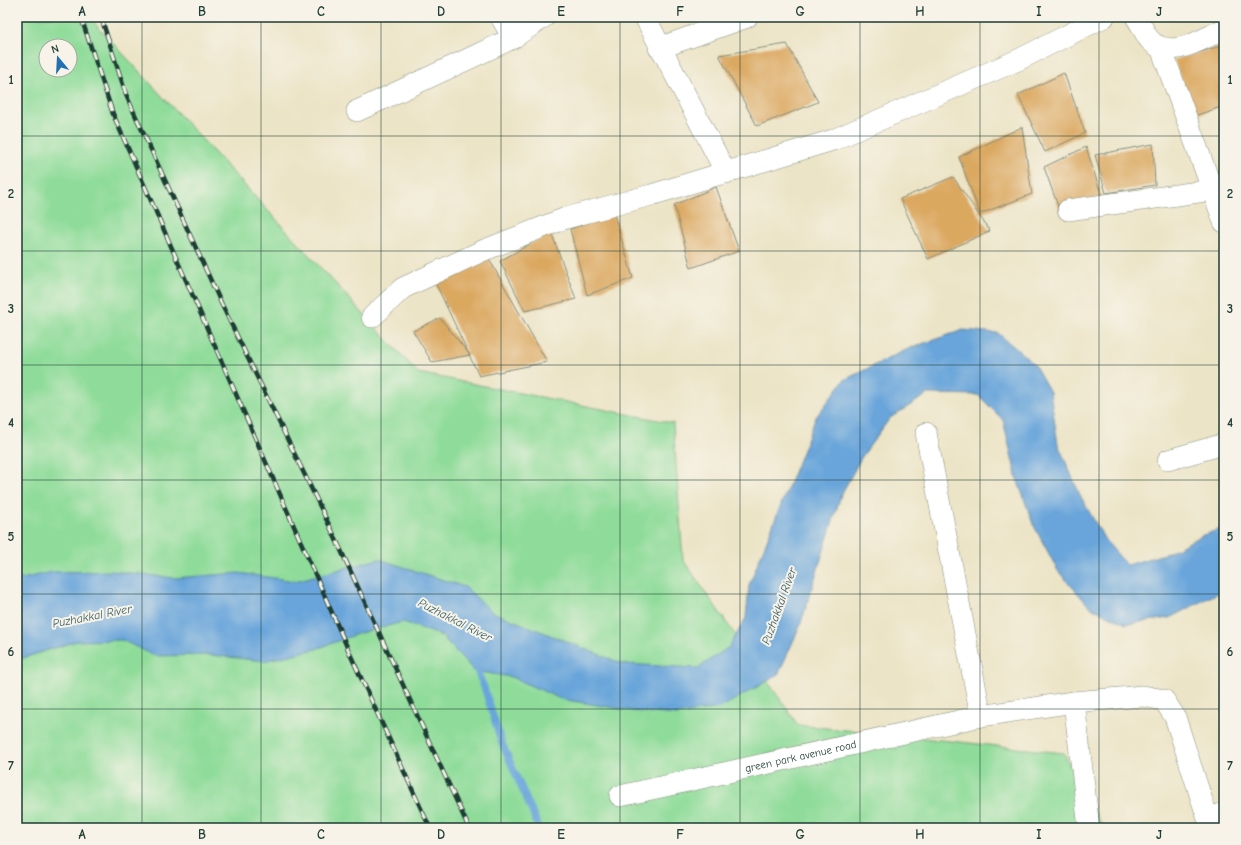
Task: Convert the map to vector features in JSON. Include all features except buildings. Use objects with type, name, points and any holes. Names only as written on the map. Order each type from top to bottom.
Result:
[{"type":"street","points":[[501,17],[513,38]]},
{"type":"street","points":[[357,112],[513,38],[544,17]]},
{"type":"street","points":[[645,17],[726,173]]},
{"type":"street","points":[[660,48],[747,17]]},
{"type":"street","points":[[372,317],[403,288],[482,251],[566,218],[726,173],[833,140],[1018,60],[1104,17]]},
{"type":"street","points":[[1136,17],[1149,39],[1161,48],[1172,50],[1224,29]]},
{"type":"street","points":[[1161,48],[1218,188],[1224,222]]},
{"type":"street","points":[[1068,210],[1218,188]]},
{"type":"street","points":[[926,433],[981,716]]},
{"type":"street","points":[[1168,460],[1224,444]]},
{"type":"street","name":"green park avenue road","points":[[620,796],[981,716],[1074,702],[1143,696],[1164,700],[1175,717],[1215,820]]},
{"type":"street","points":[[1074,702],[1089,828]]},
{"type":"green space","points":[[17,17],[89,17],[418,373],[673,423],[683,560],[798,725],[1064,753],[1103,828],[17,828]]},
{"type":"water","name":"Puzhakkal River","points":[[963,330],[998,333],[1034,364],[1050,392],[1058,444],[1080,495],[1105,540],[1127,565],[1168,553],[1203,535],[1224,528],[1224,590],[1169,618],[1126,624],[1090,607],[1058,571],[1033,524],[1017,479],[1003,420],[978,395],[928,394],[890,418],[861,458],[841,495],[800,626],[778,675],[720,708],[676,715],[632,711],[561,699],[511,677],[474,671],[442,636],[403,622],[360,633],[316,649],[264,661],[210,655],[155,656],[122,640],[77,641],[17,660],[17,580],[51,572],[112,571],[174,578],[239,573],[295,581],[379,559],[465,587],[492,612],[623,664],[698,668],[729,647],[746,618],[749,585],[816,417],[844,380],[910,348]]},
{"type":"waterway","points":[[474,663],[484,687],[501,741],[539,828]]},
{"type":"railway","points":[[81,17],[113,114],[351,656],[430,828]]},
{"type":"railway","points":[[101,17],[127,97],[222,305],[333,533],[469,828]]}]
